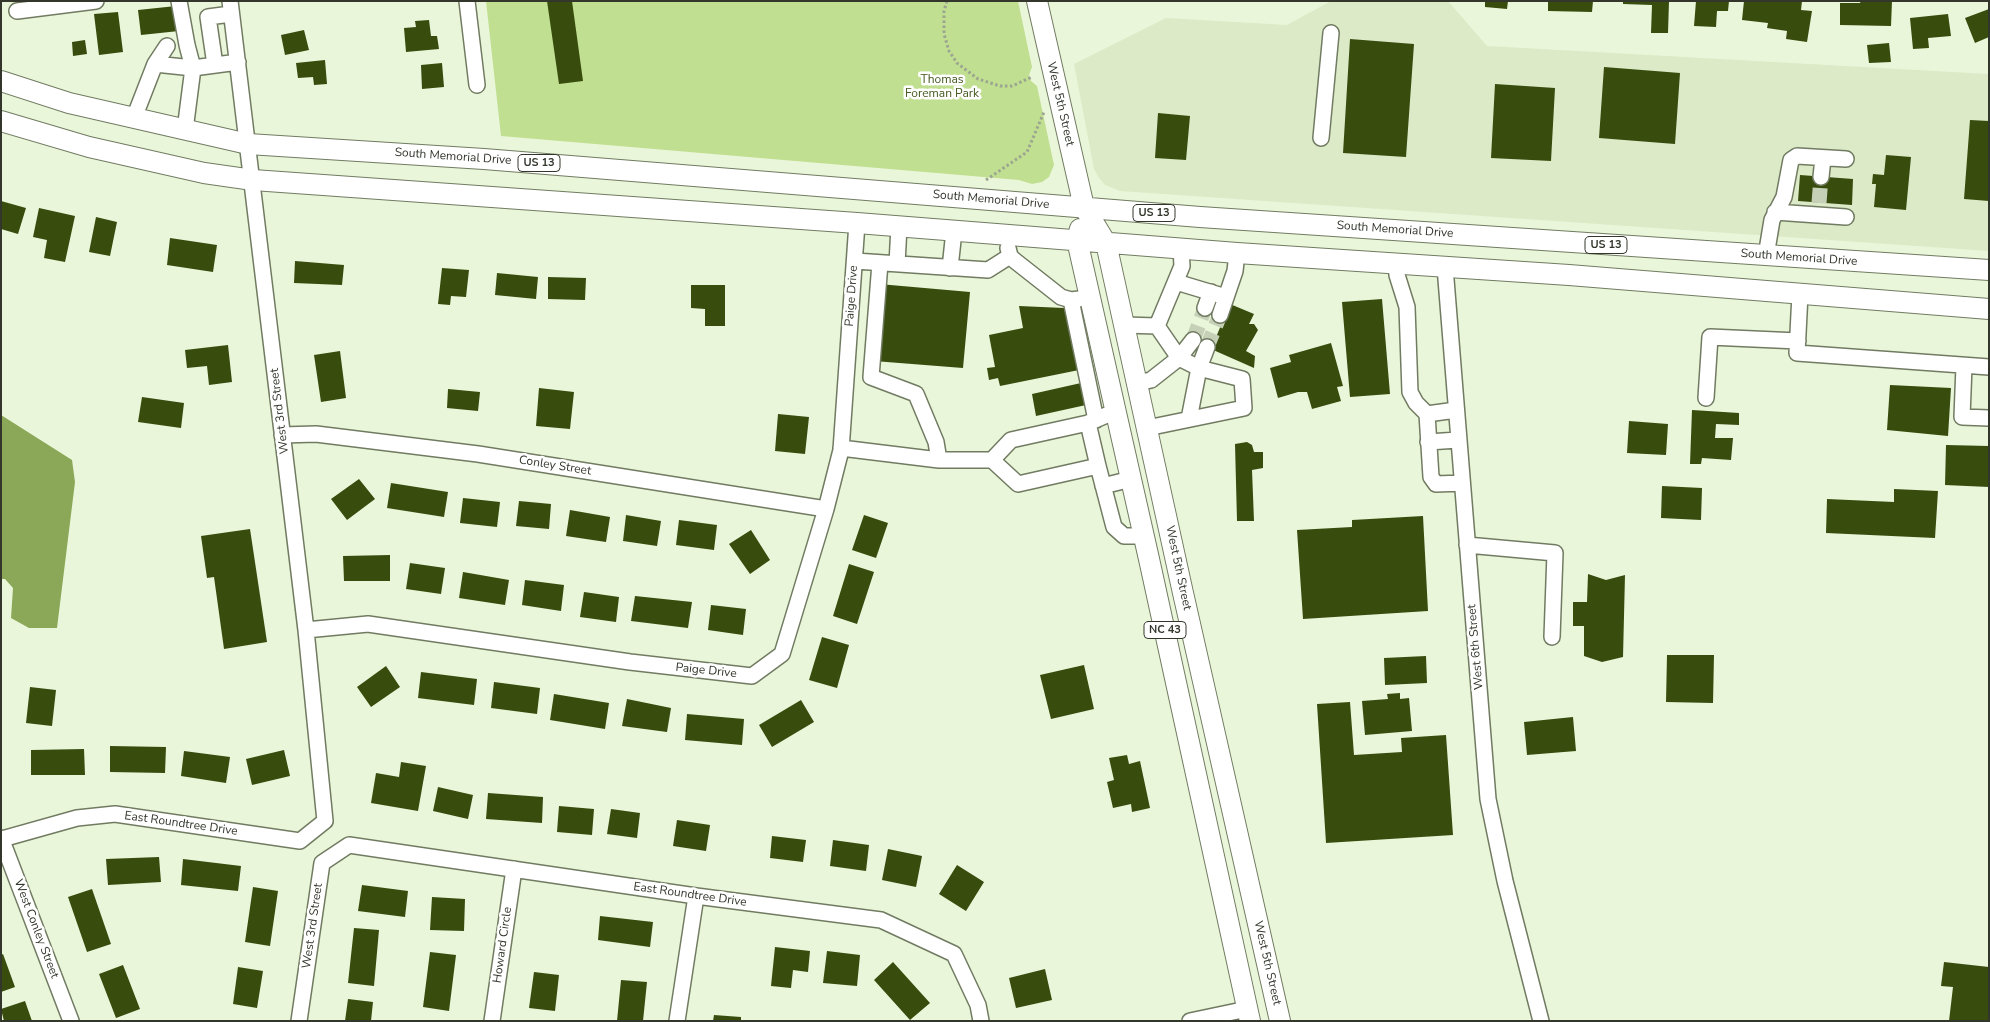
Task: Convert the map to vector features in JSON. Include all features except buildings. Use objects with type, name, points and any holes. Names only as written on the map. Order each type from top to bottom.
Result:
[{"type":"main road","name":"West 5th Street","points":[[1037,1],[1084,208],[1106,243],[1280,1021]]},
{"type":"main road","name":"South Memorial Drive","points":[[1,81],[70,104],[248,144],[484,159],[1084,208],[1989,270]]},
{"type":"main road","points":[[1,121],[89,147],[204,173],[253,180],[899,226],[1181,249],[1568,275],[1989,309]]},
{"type":"main road","name":"West 5th Street","points":[[1084,208],[1077,240],[1081,299],[1107,370],[1248,1015]]},
{"type":"main road","points":[[1248,1015],[1259,1008],[1264,1012],[1268,1021]]},
{"type":"street","points":[[17,11],[96,1]]},
{"type":"street","points":[[180,1],[178,45],[193,68],[185,130]]},
{"type":"street","points":[[467,1],[477,85]]},
{"type":"street","points":[[215,65],[208,17],[231,8]]},
{"type":"street","name":"West 3rd Street","points":[[231,8],[306,630],[326,821]]},
{"type":"street","points":[[1321,138],[1331,33]]},
{"type":"street","points":[[134,118],[155,64],[178,45]]},
{"type":"street","points":[[155,64],[193,68],[238,62]]},
{"type":"street","points":[[1766,256],[1772,220],[1784,197],[1792,160],[1796,156],[1846,159]]},
{"type":"street","points":[[1822,177],[1823,158]]},
{"type":"street","points":[[1775,212],[1818,209],[1846,217]]},
{"type":"street","name":"Paige Drive","points":[[306,630],[368,624],[630,662],[752,676],[782,654],[826,509],[841,448],[857,223]]},
{"type":"street","points":[[897,264],[899,226]]},
{"type":"street","points":[[950,268],[954,231]]},
{"type":"street","points":[[1005,235],[1010,256],[1061,296],[1081,299],[1086,375],[1092,422],[1098,466],[1111,520],[1119,533],[1124,536],[1144,536]]},
{"type":"street","points":[[1157,326],[1182,266],[1181,249]]},
{"type":"street","points":[[1220,315],[1235,271],[1237,253]]},
{"type":"street","points":[[854,261],[988,270],[1010,256]]},
{"type":"street","points":[[871,377],[880,262]]},
{"type":"street","points":[[1396,264],[1396,275],[1407,307],[1410,392],[1416,403],[1427,414],[1432,481],[1436,484],[1462,483]]},
{"type":"street","name":"West 6th Street","points":[[1446,267],[1458,440],[1488,799],[1505,880],[1541,1021]]},
{"type":"street","points":[[1176,282],[1226,297]]},
{"type":"street","points":[[1206,308],[1211,292]]},
{"type":"street","points":[[1800,294],[1797,353],[1989,367]]},
{"type":"street","points":[[1124,326],[1157,326]]},
{"type":"street","points":[[1147,428],[1244,408],[1242,379],[1199,368],[1180,358],[1157,326]]},
{"type":"street","points":[[1706,398],[1710,337],[1798,341]]},
{"type":"street","points":[[1137,383],[1151,380],[1180,358],[1193,340]]},
{"type":"street","points":[[1189,419],[1199,368],[1207,347]]},
{"type":"street","points":[[1964,366],[1962,417],[1989,418]]},
{"type":"street","points":[[1086,375],[1107,370]]},
{"type":"street","points":[[846,371],[871,377],[916,394],[936,442],[939,460]]},
{"type":"street","points":[[1427,414],[1456,410]]},
{"type":"street","points":[[992,460],[1011,440],[1092,422],[1116,412]]},
{"type":"street","name":"Conley Street","points":[[282,435],[316,434],[478,454],[826,509]]},
{"type":"street","points":[[1428,442],[1458,440]]},
{"type":"street","points":[[841,448],[939,460],[992,460],[1018,484],[1098,466]]},
{"type":"street","points":[[1102,486],[1131,479]]},
{"type":"street","points":[[1467,545],[1555,554],[1552,637]]},
{"type":"street","name":"East Roundtree Drive","points":[[2,839],[76,818],[115,814],[300,841],[326,821]]},
{"type":"street","name":"West Conley Street","points":[[2,839],[71,1021]]},
{"type":"street","name":"West 3rd Street","points":[[299,1021],[322,863],[349,845]]},
{"type":"street","name":"East Roundtree Drive","points":[[349,845],[696,896],[881,920],[954,954],[978,1005],[981,1021]]},
{"type":"street","name":"Howard Circle","points":[[492,1021],[514,869]]},
{"type":"street","points":[[677,1021],[696,896]]},
{"type":"street","points":[[1190,1021],[1248,1015]]},
{"type":"path","points":[[948,1],[944,11],[944,34],[949,50],[958,63],[978,80],[1000,86],[1012,86],[1032,77]]},
{"type":"path","points":[[986,180],[1027,152],[1044,112]]},
{"type":"shaded area","points":[[1331,1],[1448,1],[1487,46],[1989,74],[1989,251],[1120,191],[1105,185],[1099,178],[1094,169],[1074,64],[1166,18],[1287,25]]},
{"type":"shaded area","points":[[1,415],[72,460],[75,482],[57,628],[29,628],[11,618],[13,588],[5,579],[1,579]]},
{"type":"green space","name":"Thomas Foreman Park","points":[[486,1],[1018,1],[1032,67],[1029,75],[1031,81],[1037,86],[1054,165],[1049,177],[1042,182],[1032,184],[1019,180],[501,136]]},
{"type":"tunnel","points":[[1819,203],[1821,177]]},
{"type":"tunnel","points":[[1193,340],[1205,308]]},
{"type":"tunnel","points":[[1207,347],[1220,315]]}]
